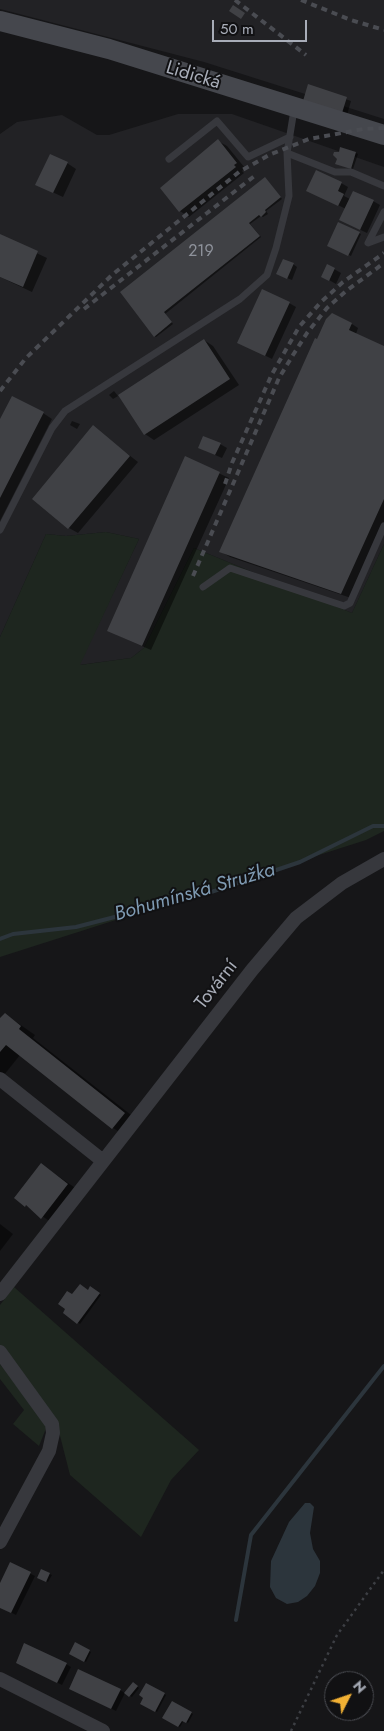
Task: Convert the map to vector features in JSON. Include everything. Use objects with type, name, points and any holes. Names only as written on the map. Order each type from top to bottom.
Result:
[{"type":"street","name":"Lidická","points":[[0,21],[108,49],[384,135]]},
{"type":"street","name":"Tovární","points":[[0,1294],[252,970],[296,918],[342,883],[384,859]]},
{"type":"street","points":[[0,1079],[103,1161]]},
{"type":"street","points":[[0,1352],[52,1424],[53,1433],[49,1451],[0,1542]]},
{"type":"street","points":[[0,1679],[103,1731]]},
{"type":"lane","points":[[0,530],[52,428],[65,411],[240,299],[267,275],[290,196],[287,152],[290,123],[294,108]]},
{"type":"lane","points":[[169,160],[217,121],[248,157],[290,137]]},
{"type":"lane","points":[[287,152],[335,172],[351,172],[384,186]]},
{"type":"lane","points":[[384,212],[368,243],[384,238]]},
{"type":"lane","points":[[203,587],[230,568],[344,606],[350,603],[384,526]]},
{"type":"path","points":[[291,1731],[337,1635],[384,1570]]},
{"type":"shaded area","points":[[0,0],[384,0],[384,119],[204,62],[0,9]]},
{"type":"shaded area","points":[[178,114],[232,114],[384,167],[384,544],[352,613],[194,548],[144,648],[131,658],[79,665],[139,539],[106,532],[66,536],[46,534],[0,637],[0,134],[17,122],[62,115],[97,135],[109,135]]},
{"type":"shaded area","points":[[106,532],[139,539],[80,665],[131,658],[144,648],[194,548],[352,613],[384,544],[384,831],[366,840],[0,957],[0,637],[46,534],[66,536]]},
{"type":"shaded area","points":[[14,1287],[199,1450],[171,1480],[141,1537],[70,1475],[57,1424],[0,1347],[0,1305]]},
{"type":"shaded area","points":[[0,1364],[47,1426],[39,1446],[13,1424],[24,1410],[0,1379]]},
{"type":"shaded area","points":[[305,1503],[310,1503],[314,1507],[310,1533],[313,1549],[320,1561],[320,1573],[315,1586],[307,1596],[298,1602],[287,1604],[276,1598],[270,1587],[271,1561],[289,1522]]},
{"type":"building","points":[[233,5],[245,13],[241,19],[229,11]]},
{"type":"building","points":[[308,84],[347,97],[342,113],[303,101]]},
{"type":"building","points":[[218,139],[237,163],[234,165],[236,167],[179,212],[160,188]]},
{"type":"building","points":[[340,147],[356,152],[351,169],[335,164],[337,159],[333,155],[334,152],[339,152]]},
{"type":"building","points":[[50,154],[68,162],[53,193],[35,185]]},
{"type":"building","points":[[316,170],[342,182],[338,191],[344,194],[338,206],[306,191]]},
{"type":"building","points":[[265,177],[281,197],[265,210],[266,212],[261,217],[259,215],[249,223],[260,236],[164,312],[172,322],[154,337],[120,292]]},
{"type":"building","points":[[353,191],[374,200],[360,230],[339,220]]},
{"type":"building","points":[[338,222],[360,232],[348,256],[327,246]]},
{"type":"building","points":[[0,234],[38,251],[23,287],[0,277]]},
{"type":"building","points":[[283,259],[294,263],[287,279],[276,274]]},
{"type":"building","points":[[327,264],[335,268],[329,281],[321,277]]},
{"type":"building","points":[[262,289],[290,302],[265,356],[237,343]]},
{"type":"building","points":[[332,313],[352,323],[349,330],[384,346],[384,499],[341,594],[219,552],[315,338],[317,339],[326,319]]},
{"type":"building","points":[[204,339],[230,379],[144,435],[118,395]]},
{"type":"building","points":[[12,396],[44,412],[0,498],[0,419]]},
{"type":"building","points":[[93,425],[130,456],[68,529],[32,499]]},
{"type":"building","points":[[203,436],[221,443],[215,455],[198,448]]},
{"type":"building","points":[[185,456],[220,472],[142,646],[107,631]]},
{"type":"building","points":[[5,1013],[21,1026],[19,1029],[125,1113],[112,1129],[6,1045],[0,1052],[0,1018]]},
{"type":"building","points":[[41,1163],[68,1184],[41,1219],[26,1205],[25,1207],[14,1198]]},
{"type":"building","points":[[80,1284],[88,1290],[90,1286],[100,1293],[77,1324],[63,1313],[65,1309],[58,1304],[67,1291],[72,1294]]},
{"type":"building","points":[[10,1562],[31,1572],[11,1613],[0,1608],[0,1583]]},
{"type":"building","points":[[41,1569],[50,1573],[46,1582],[37,1578]]},
{"type":"building","points":[[75,1642],[90,1650],[84,1662],[69,1654]]},
{"type":"building","points":[[24,1643],[67,1663],[57,1683],[16,1663]]},
{"type":"building","points":[[78,1669],[121,1689],[111,1709],[69,1689]]},
{"type":"building","points":[[133,1682],[138,1686],[129,1697],[124,1693]]},
{"type":"building","points":[[146,1683],[165,1693],[155,1712],[140,1704],[143,1698],[139,1695]]},
{"type":"building","points":[[172,1701],[192,1712],[186,1723],[182,1721],[178,1727],[162,1718]]},
{"type":"waterway","name":"Bohumínská Stružka","points":[[0,939],[13,934],[76,927],[211,892],[300,862],[373,826],[384,826]]},
{"type":"waterway","points":[[236,1620],[251,1535],[384,1366]]},
{"type":"railway","points":[[235,0],[306,55]]},
{"type":"railway","points":[[301,0],[351,20],[384,30]]},
{"type":"railway","points":[[0,391],[26,358],[112,275],[239,172],[269,155],[309,139],[363,129],[384,128]]},
{"type":"railway","points":[[84,309],[257,174]]},
{"type":"railway","points":[[225,484],[232,463],[272,374],[299,327],[321,302],[343,282],[384,253]]},
{"type":"railway","points":[[193,576],[279,378],[293,355],[307,333],[327,308],[346,291],[384,263]]}]
